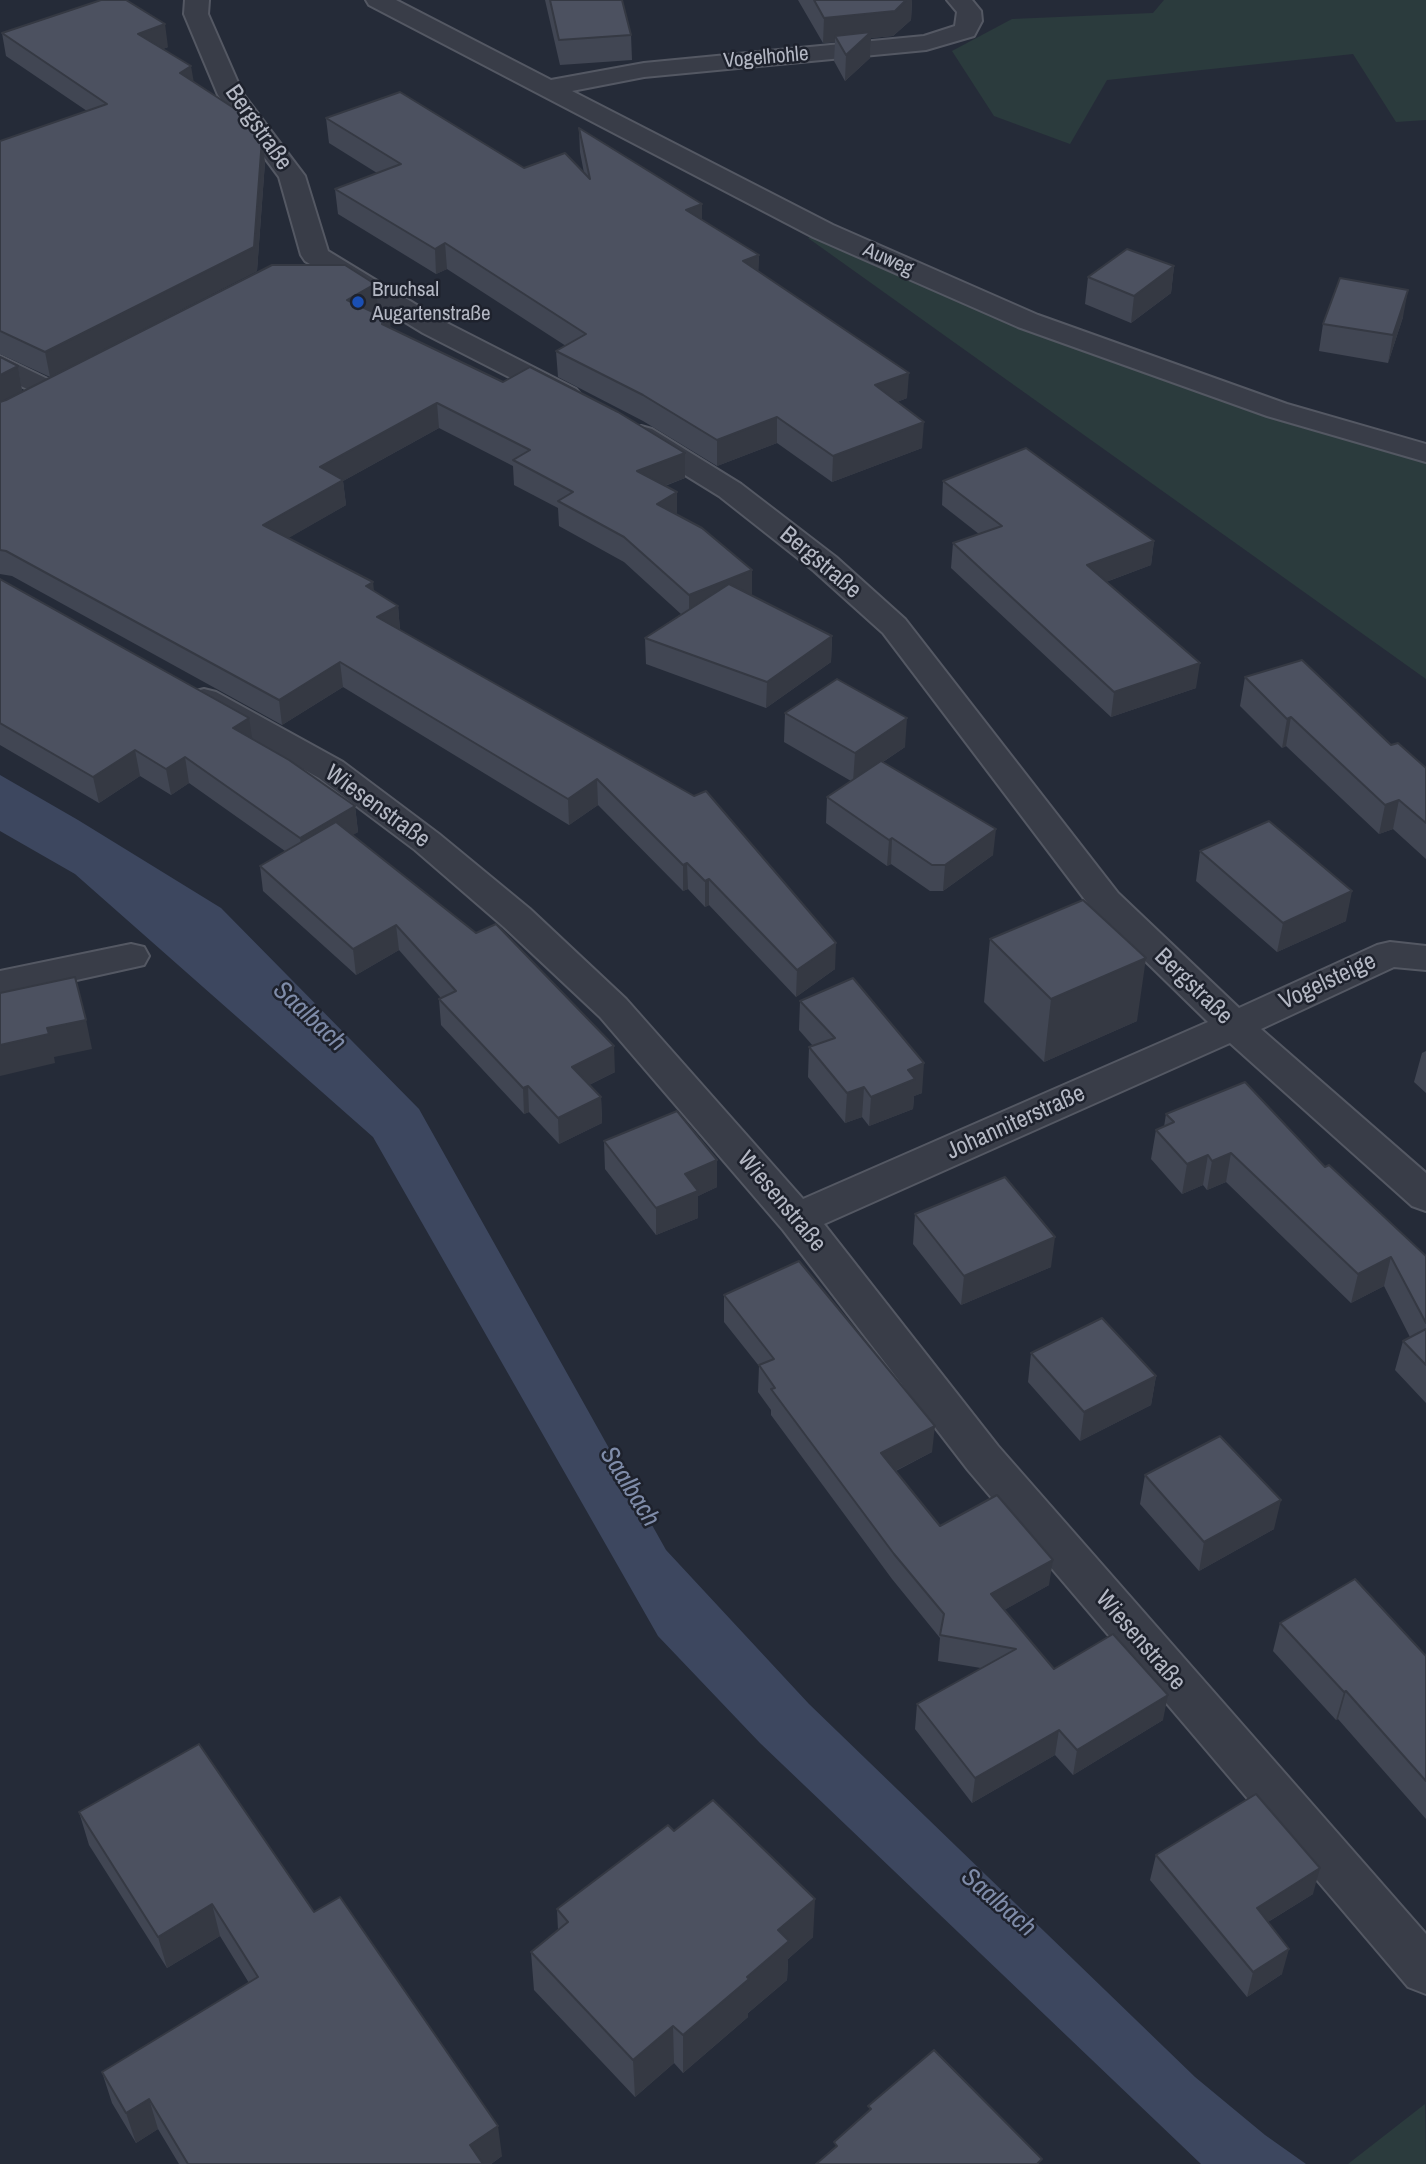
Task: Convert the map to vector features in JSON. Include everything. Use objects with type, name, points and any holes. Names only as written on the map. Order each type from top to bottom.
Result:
[{"type":"street","name":"Bergstraße","points":[[197,0],[196,14],[231,95],[292,176],[303,261],[606,416],[730,490],[825,564],[894,626],[1105,901],[1234,1026],[1426,1196]]},
{"type":"street","name":"Auweg","points":[[378,0],[823,231],[1028,321],[1277,410],[1426,453]]},
{"type":"street","name":"Vogelhohle","points":[[546,88],[644,69],[926,43],[965,31],[970,21],[964,6]]},
{"type":"street","points":[[0,365],[49,391]]},
{"type":"street","name":"Wiesenstraße","points":[[177,685],[331,770],[427,842],[517,918],[613,1008],[797,1219],[983,1458],[1426,1971]]},
{"type":"street","name":"Vogelsteige","points":[[1234,1026],[1390,954],[1426,958]]},
{"type":"street","points":[[0,984],[131,956]]},
{"type":"street","name":"Johanniterstraße","points":[[797,1219],[1234,1026]]},
{"type":"shaded area","points":[[1164,0],[1426,0],[1426,120],[1396,122],[1353,54],[1107,80],[1070,144],[994,116],[952,51],[1012,19],[1153,13]]},
{"type":"shaded area","points":[[823,231],[1028,321],[1426,453],[1426,679],[808,238]]},
{"type":"shaded area","points":[[1425,2104],[1426,2164],[1348,2164]]},
{"type":"water","name":"Saalbach","points":[[0,775],[221,908],[419,1109],[666,1550],[809,1704],[1195,2077],[1265,2135],[1306,2164],[1201,2164],[760,1743],[658,1636],[373,1137],[75,874],[0,831]]},
{"type":"building","points":[[101,0],[126,0],[165,24],[138,34],[191,66],[180,73],[243,114],[262,139],[254,247],[45,352],[0,331],[0,141],[107,104],[2,33]]},
{"type":"building","points":[[550,0],[622,0],[631,35],[559,40]]},
{"type":"building","points":[[814,0],[906,0],[895,11],[824,18]]},
{"type":"building","points":[[871,32],[846,55],[835,36]]},
{"type":"building","points":[[400,92],[524,168],[565,153],[590,179],[579,128],[702,204],[686,210],[759,255],[743,261],[909,373],[875,385],[924,422],[833,456],[777,417],[717,440],[643,395],[556,351],[586,334],[445,243],[435,249],[335,189],[401,164],[326,118]]},
{"type":"building","points":[[1127,249],[1174,266],[1134,296],[1088,277]]},
{"type":"building","points":[[272,265],[345,265],[375,284],[347,300],[390,320],[382,324],[503,382],[530,367],[618,412],[685,453],[637,471],[677,492],[657,504],[702,528],[752,570],[689,595],[624,537],[558,501],[573,492],[513,460],[530,450],[437,403],[320,467],[343,480],[263,525],[373,582],[366,586],[398,606],[377,617],[694,796],[706,791],[836,943],[797,970],[709,879],[705,881],[687,863],[683,865],[597,779],[568,799],[340,662],[279,700],[0,550],[0,402]]},
{"type":"building","points":[[1340,278],[1408,290],[1393,335],[1323,324]]},
{"type":"building","points":[[0,357],[18,366],[0,375]]},
{"type":"building","points":[[1026,448],[1154,541],[1087,565],[1200,663],[1114,692],[953,543],[1002,526],[943,481]]},
{"type":"building","points":[[0,579],[249,718],[233,728],[289,760],[355,806],[300,838],[185,757],[166,769],[135,750],[93,777],[0,723]]},
{"type":"building","points":[[729,584],[832,636],[767,682],[645,638]]},
{"type":"building","points":[[1302,660],[1391,745],[1398,743],[1426,768],[1426,823],[1399,800],[1385,805],[1291,717],[1287,719],[1245,677]]},
{"type":"building","points":[[837,679],[907,718],[855,753],[785,713]]},
{"type":"building","points":[[881,761],[996,829],[945,865],[932,865],[892,838],[889,840],[827,797]]},
{"type":"building","points":[[1269,821],[1352,891],[1283,923],[1200,851]]},
{"type":"building","points":[[336,822],[476,933],[496,924],[614,1046],[572,1067],[601,1097],[558,1118],[528,1086],[523,1088],[439,999],[456,991],[396,925],[353,949],[260,866]]},
{"type":"building","points":[[1083,900],[1146,958],[1051,999],[990,939]]},
{"type":"building","points":[[75,977],[86,1020],[47,1028],[49,1034],[0,1045],[0,993]]},
{"type":"building","points":[[853,978],[924,1063],[908,1070],[915,1079],[871,1097],[864,1087],[847,1093],[809,1047],[835,1038],[800,1001]]},
{"type":"building","points":[[1245,1082],[1325,1167],[1329,1165],[1426,1256],[1426,1323],[1391,1257],[1358,1274],[1231,1153],[1212,1161],[1208,1155],[1187,1164],[1156,1130],[1174,1122],[1166,1114]]},
{"type":"building","points":[[677,1111],[717,1160],[685,1174],[698,1191],[656,1208],[604,1141]]},
{"type":"building","points":[[1005,1177],[1055,1237],[964,1276],[915,1214]]},
{"type":"building","points":[[799,1261],[935,1426],[881,1453],[940,1526],[997,1495],[1053,1560],[991,1594],[1054,1669],[1113,1634],[1168,1695],[1077,1750],[1059,1730],[975,1778],[917,1704],[1016,1649],[940,1635],[944,1614],[894,1554],[771,1389],[775,1388],[759,1365],[774,1359],[724,1295]]},
{"type":"building","points":[[1102,1318],[1156,1376],[1084,1412],[1031,1353]]},
{"type":"building","points":[[1426,1329],[1426,1365],[1403,1341]]},
{"type":"building","points":[[1220,1436],[1281,1500],[1204,1542],[1145,1475]]},
{"type":"building","points":[[1355,1579],[1426,1656],[1426,1781],[1346,1691],[1344,1692],[1280,1623]]},
{"type":"building","points":[[199,1744],[314,1912],[340,1897],[498,2126],[470,2145],[483,2164],[188,2164],[149,2099],[126,2113],[102,2072],[258,1977],[212,1904],[158,1937],[79,1812]]},
{"type":"building","points":[[1256,1794],[1320,1868],[1257,1908],[1289,1949],[1253,1972],[1156,1855]]},
{"type":"building","points":[[713,1800],[815,1899],[778,1930],[789,1941],[747,1977],[749,1979],[683,2035],[673,2026],[633,2060],[531,1952],[568,1922],[557,1909],[668,1825],[674,1831]]},
{"type":"building","points":[[934,2050],[1042,2159],[1037,2164],[816,2164],[837,2146],[834,2142],[871,2109],[868,2106]]},
{"type":"place","name":"Bruchsal Augartenstraße","points":[[358,302]]}]
